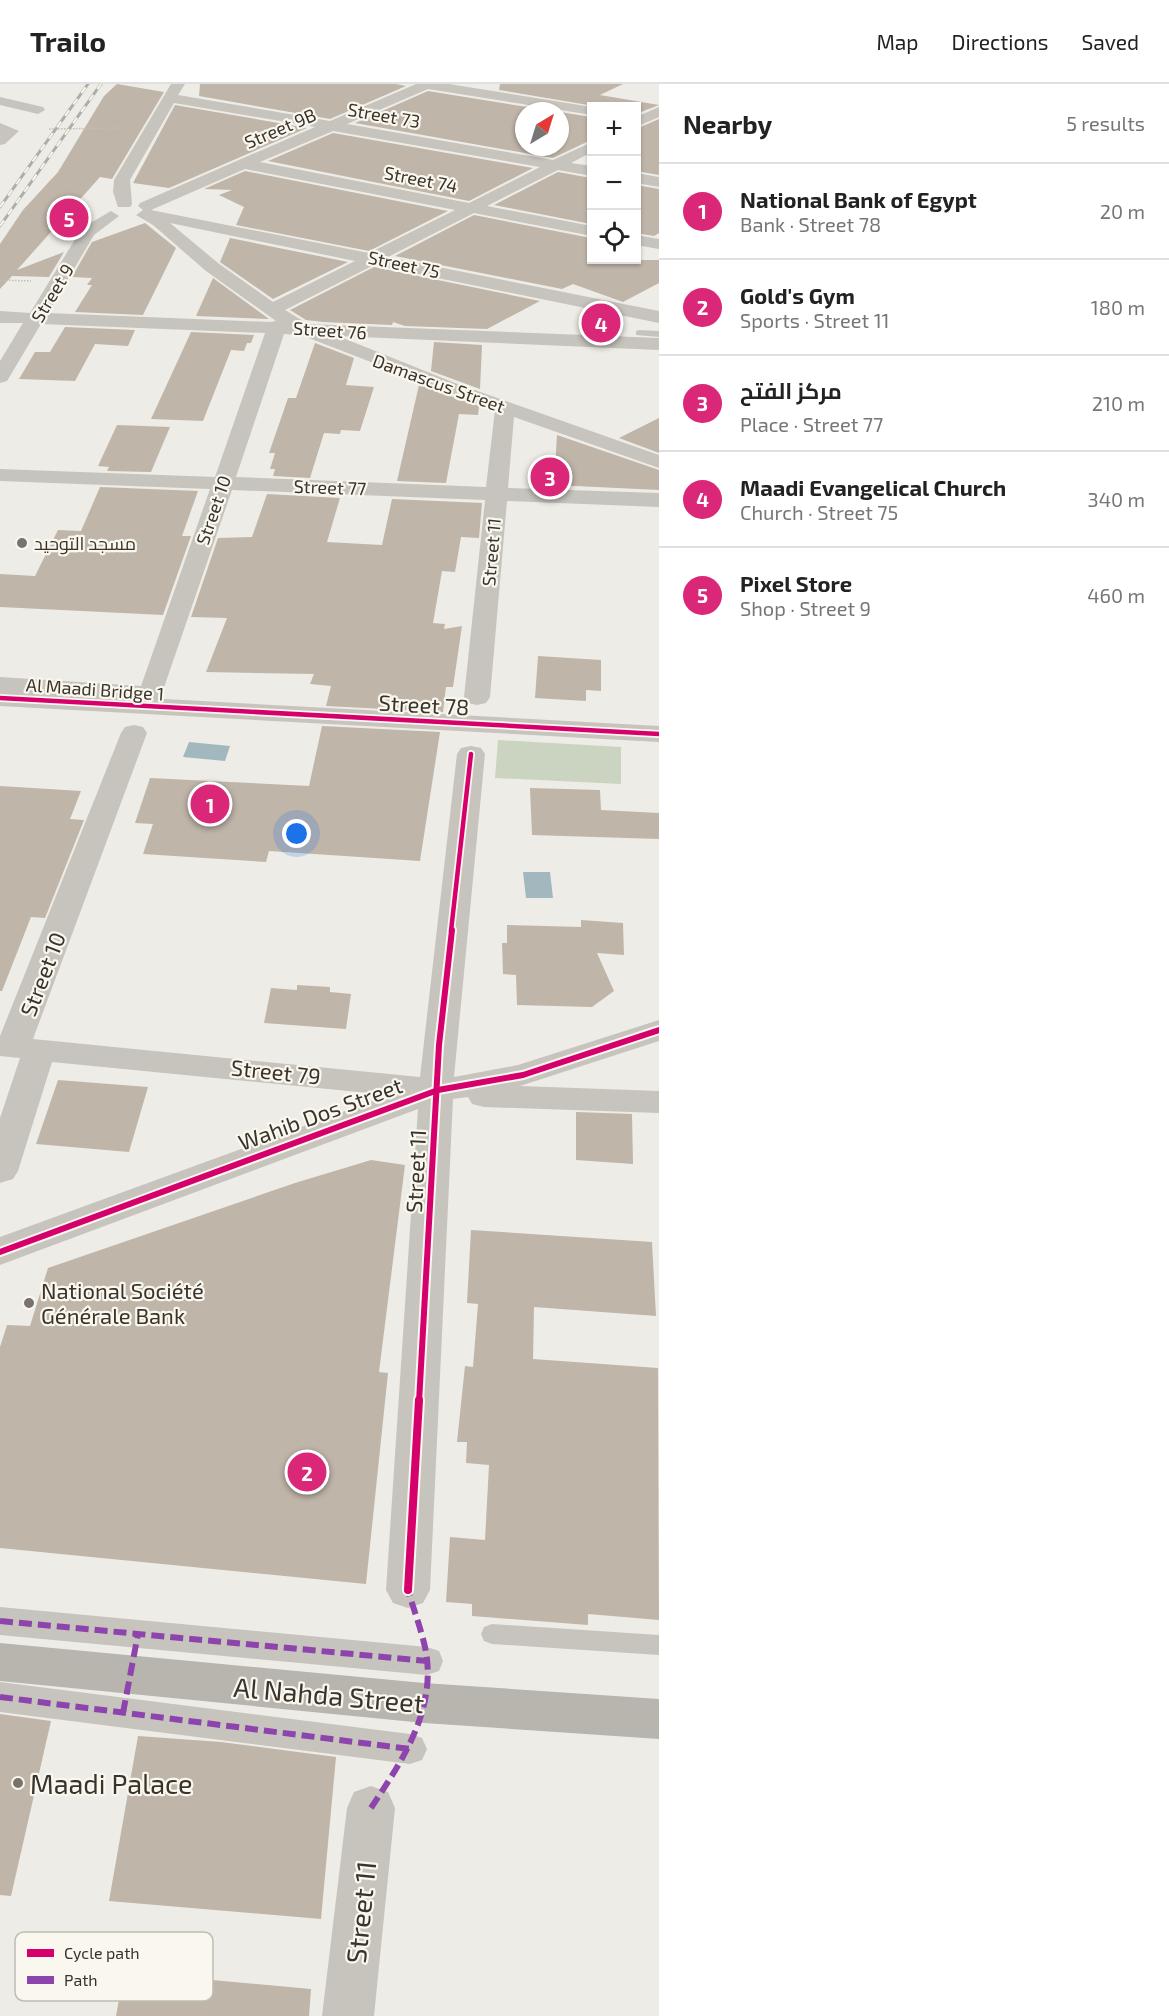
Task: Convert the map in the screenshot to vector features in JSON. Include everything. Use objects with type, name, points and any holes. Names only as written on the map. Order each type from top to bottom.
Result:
[{"type":"main road","name":"Al Nahda Street","points":[[0,1662],[424,1703],[659,1719]]},
{"type":"street","points":[[426,84],[587,110]]},
{"type":"street","name":"Street 9B","points":[[146,212],[244,164],[426,84]]},
{"type":"street","points":[[146,212],[117,210],[122,180],[175,94],[205,88]]},
{"type":"street","name":"Street 73","points":[[175,94],[333,126],[587,170]]},
{"type":"street","points":[[0,101],[38,110]]},
{"type":"street","points":[[641,119],[659,111]]},
{"type":"street","points":[[641,120],[659,122]]},
{"type":"street","points":[[0,127],[12,131],[0,141]]},
{"type":"street","points":[[275,318],[376,258],[587,148]]},
{"type":"street","name":"Street 74","points":[[244,164],[587,230]]},
{"type":"street","points":[[641,179],[659,182]]},
{"type":"street","name":"Street 9","points":[[0,377],[88,232],[117,210]]},
{"type":"street","name":"Street 75","points":[[146,212],[659,317]]},
{"type":"street","name":"Damascus Street","points":[[146,212],[275,318],[395,367],[659,462]]},
{"type":"street","points":[[641,241],[659,244]]},
{"type":"street","name":"Street 76","points":[[0,317],[275,318]]},
{"type":"street","name":"Street 10","points":[[0,685],[151,694],[275,318]]},
{"type":"street","name":"Street 76","points":[[305,330],[659,344]]},
{"type":"street","name":"Street 11","points":[[477,697],[505,407]]},
{"type":"street","name":"Street 77","points":[[0,475],[659,500]]},
{"type":"street","name":"Al Maadi Bridge 1","points":[[0,698],[188,710]]},
{"type":"street","name":"Street 78","points":[[188,710],[659,734]]},
{"type":"street","name":"Street 10","points":[[0,1171],[18,1047],[134,733]]},
{"type":"street","name":"Street 11","points":[[408,1590],[439,1045],[471,754]]},
{"type":"street","name":"Wahib Dos Street","points":[[0,1252],[438,1089],[477,1087],[514,1079],[659,1030]]},
{"type":"street","name":"Street 79","points":[[18,1047],[517,1098],[659,1102]]},
{"type":"street","points":[[0,1621],[427,1661]]},
{"type":"street","points":[[0,1697],[410,1749]]},
{"type":"street","name":"Street 11","points":[[348,2016],[371,1808]]},
{"type":"lane","points":[[659,325],[640,328],[659,334]]},
{"type":"lane","points":[[492,1634],[659,1645]]},
{"type":"path","points":[[45,128],[98,129]]},
{"type":"green space","points":[[498,740],[621,747],[621,784],[495,778]]},
{"type":"water","points":[[189,742],[230,746],[225,761],[183,757]]},
{"type":"water","points":[[523,872],[550,872],[553,898],[526,898]]},
{"type":"building","points":[[117,84],[164,92],[112,179],[100,177],[17,270],[64,252],[49,277],[12,276],[0,289],[0,244],[23,210],[58,172],[104,96]]},
{"type":"building","points":[[200,84],[396,84],[406,86],[330,119],[199,96]]},
{"type":"building","points":[[500,84],[623,84],[600,95],[659,105],[641,112],[641,102],[587,102],[587,105],[499,90]]},
{"type":"building","points":[[428,91],[515,105],[515,151],[355,123]]},
{"type":"building","points":[[175,105],[307,128],[169,188],[133,183]]},
{"type":"building","points":[[569,113],[587,116],[587,142],[569,150]]},
{"type":"building","points":[[659,119],[659,175],[641,172],[641,127]]},
{"type":"building","points":[[333,133],[533,168],[469,201],[268,161]]},
{"type":"building","points":[[245,171],[448,211],[369,251],[236,225],[244,207],[219,195],[232,190],[204,189]]},
{"type":"building","points":[[558,172],[587,177],[587,223],[494,205]]},
{"type":"building","points":[[641,186],[659,189],[659,233],[654,236],[641,234]]},
{"type":"building","points":[[474,215],[587,237],[587,264],[641,264],[641,260],[659,260],[659,283],[623,302],[573,284],[562,289],[395,256]]},
{"type":"building","points":[[145,223],[176,248],[143,315],[75,312],[92,285],[87,285],[92,278],[72,277],[92,242]]},
{"type":"building","points":[[230,238],[348,262],[273,299],[220,262]]},
{"type":"building","points":[[374,267],[540,301],[487,329],[405,326],[393,322],[392,325],[323,322],[306,320],[290,310]]},
{"type":"building","points":[[213,278],[269,319],[196,316]]},
{"type":"building","points":[[65,327],[135,330],[128,346],[95,344],[75,381],[19,379],[35,352],[50,352]]},
{"type":"building","points":[[191,332],[254,335],[244,351],[231,350],[203,421],[151,419]]},
{"type":"building","points":[[434,342],[482,345],[480,389],[431,371]]},
{"type":"building","points":[[315,343],[354,358],[346,385],[374,387],[360,431],[341,430],[340,434],[324,433],[310,478],[273,476],[275,469],[270,469],[275,453],[269,453],[288,398],[296,398]]},
{"type":"building","points":[[419,385],[479,406],[478,415],[459,414],[446,483],[397,481]]},
{"type":"building","points":[[659,418],[659,453],[619,438]]},
{"type":"building","points":[[117,425],[170,427],[151,472],[107,471],[109,467],[98,466]]},
{"type":"building","points":[[557,435],[659,470],[659,490],[554,485]]},
{"type":"building","points":[[100,487],[198,491],[182,536],[191,536],[163,615],[0,607],[0,574],[35,576],[58,530],[81,531]]},
{"type":"building","points":[[267,494],[340,498],[327,542],[382,545],[392,499],[482,503],[479,538],[461,537],[455,572],[442,571],[433,623],[445,624],[444,629],[462,626],[453,687],[446,687],[443,712],[326,706],[331,686],[310,684],[314,674],[206,672],[227,618],[191,617],[218,538],[252,537]]},
{"type":"building","points":[[538,656],[601,660],[601,691],[586,690],[586,701],[535,698]]},
{"type":"building","points":[[322,726],[440,732],[420,861],[269,851],[266,862],[143,854],[153,824],[135,823],[150,778],[309,786]]},
{"type":"building","points":[[0,786],[81,791],[70,819],[84,820],[45,918],[31,917],[2,991],[0,991]]},
{"type":"building","points":[[530,788],[600,790],[601,810],[659,813],[659,839],[532,835]]},
{"type":"building","points":[[581,920],[623,923],[624,955],[597,953],[614,991],[592,1007],[517,1005],[516,975],[503,974],[502,943],[507,943],[507,925],[581,927]]},
{"type":"building","points":[[297,985],[330,987],[330,992],[351,994],[346,1029],[264,1023],[271,988],[297,990]]},
{"type":"building","points":[[58,1080],[148,1087],[129,1152],[36,1144]]},
{"type":"building","points":[[576,1112],[632,1114],[633,1164],[576,1160]]},
{"type":"building","points":[[371,1160],[405,1165],[379,1372],[388,1373],[366,1584],[0,1548],[0,1347],[7,1325],[30,1326],[48,1268],[295,1183]]},
{"type":"building","points":[[471,1230],[652,1242],[656,1316],[534,1307],[533,1359],[658,1368],[659,1620],[588,1614],[588,1625],[472,1616],[472,1604],[446,1602],[450,1537],[485,1540],[489,1465],[466,1463],[467,1442],[457,1442],[465,1366],[473,1367],[478,1304],[467,1303]]},
{"type":"building","name":"Maadi Palace","points":[[0,1714],[51,1721],[11,1896],[0,1895]]},
{"type":"building","points":[[138,1736],[221,1742],[336,1757],[321,1919],[109,1901]]},
{"type":"building","points":[[213,1980],[311,1989],[309,2016],[116,2016],[119,2001],[213,2001]]},
{"type":"railway","points":[[0,207],[88,84]]},
{"type":"railway","points":[[0,226],[101,84]]},
{"type":"marked path","points":[[371,1808],[403,1757],[425,1702],[426,1652],[408,1590]]},
{"type":"marked path","points":[[0,1621],[427,1661]]},
{"type":"marked path","points":[[123,1713],[138,1634]]},
{"type":"marked path","points":[[0,1697],[410,1749]]},
{"type":"cycle path","points":[[0,698],[659,734]]},
{"type":"cycle path","points":[[408,1590],[439,1045],[471,754]]},
{"type":"cycle path","points":[[0,1252],[46,1233],[438,1090],[467,1087],[523,1075],[659,1030]]},
{"type":"place","name":"Pixel Store","points":[[69,218]]},
{"type":"place","name":"Maadi Evangelical Church","points":[[601,323]]},
{"type":"place","name":"مركز الفتح","points":[[550,477]]},
{"type":"place","name":"مسجد التوحيد","points":[[22,543]]},
{"type":"place","name":"National Bank of Egypt","points":[[210,804]]},
{"type":"place","name":"National Société Générale Bank","points":[[29,1303]]},
{"type":"place","name":"Gold's Gym","points":[[307,1472]]},
{"type":"place","name":"Maadi Palace","points":[[18,1783]]}]
